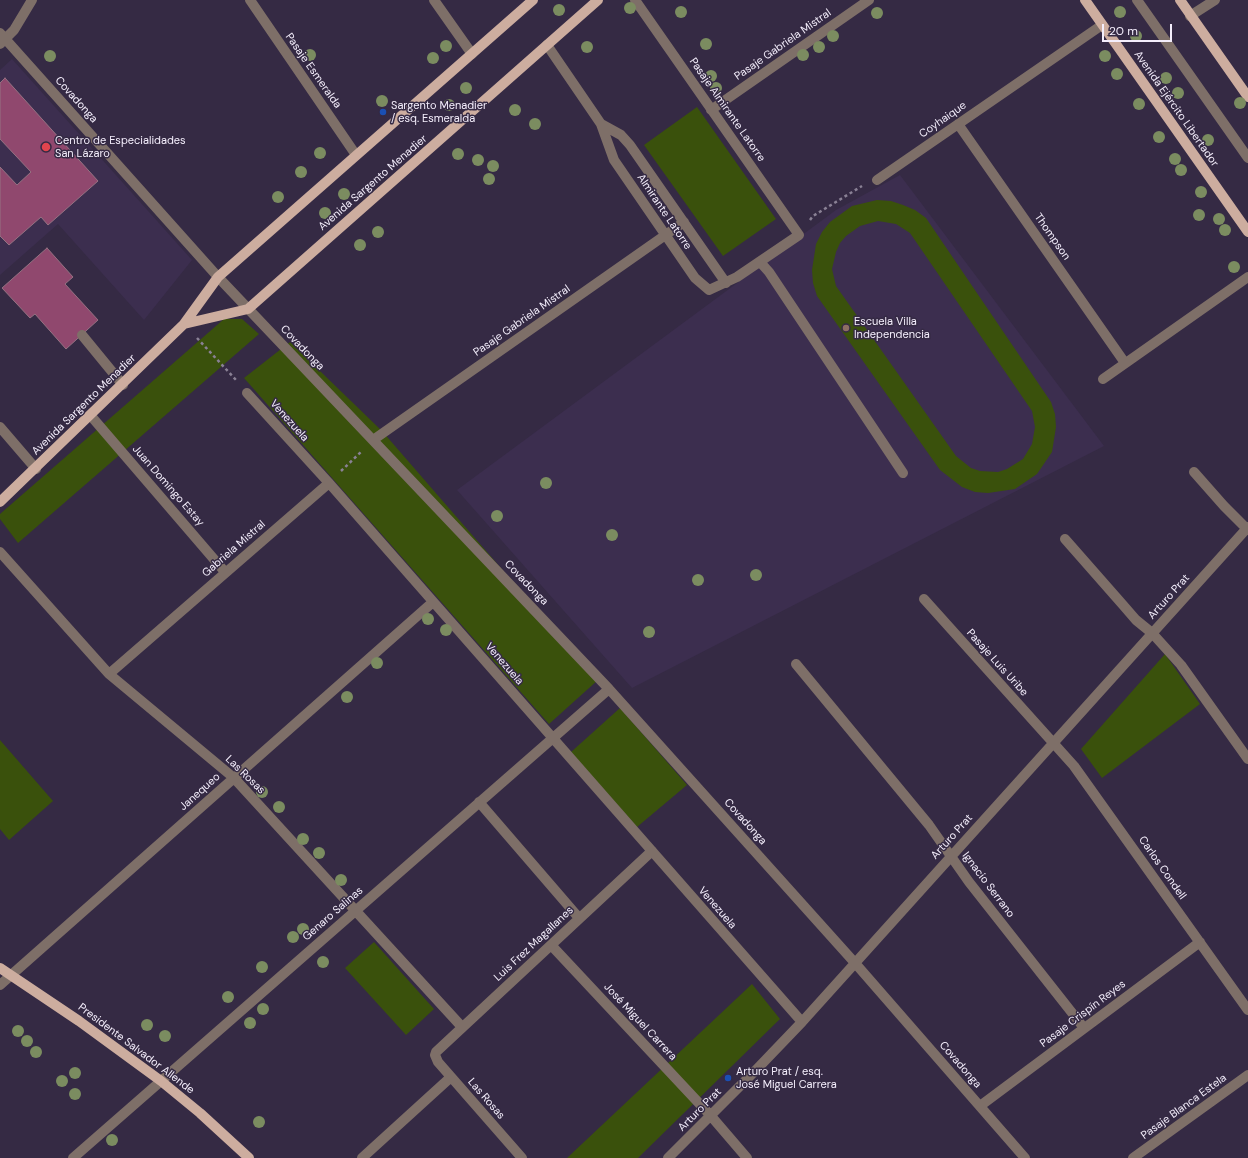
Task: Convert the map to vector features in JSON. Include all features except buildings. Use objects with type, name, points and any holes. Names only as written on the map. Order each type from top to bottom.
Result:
[{"type":"main road","name":"Avenida Sargento Menadier","points":[[0,502],[91,416],[184,324],[218,277],[533,0]]},
{"type":"main road","name":"Avenida Sargento Menadier","points":[[184,324],[248,309],[598,0]]},
{"type":"main road","name":"Avenida Ejército Libertador","points":[[1085,0],[1248,232]]},
{"type":"main road","points":[[1180,0],[1248,97]]},
{"type":"main road","name":"Presidente Salvador Allende","points":[[0,968],[85,1025],[161,1081],[200,1113],[249,1158]]},
{"type":"street","points":[[2,39],[20,20],[32,0]]},
{"type":"street","name":"Pasaje Esmeralda","points":[[250,0],[356,155]]},
{"type":"street","points":[[434,0],[472,54]]},
{"type":"street","name":"Pasaje Almirante Latorre","points":[[635,0],[799,235]]},
{"type":"street","name":"Pasaje Gabriela Mistral","points":[[711,110],[869,0]]},
{"type":"street","points":[[1137,0],[1248,158]]},
{"type":"street","points":[[1190,16],[1215,0]]},
{"type":"street","name":"Coyhaique","points":[[877,180],[1102,25]]},
{"type":"street","name":"Covadonga","points":[[2,39],[218,277],[609,689],[855,963],[1025,1158]]},
{"type":"street","name":"Almirante Latorre","points":[[547,45],[601,124],[614,160],[695,278],[709,290],[726,283],[799,235]]},
{"type":"street","name":"Almirante Latorre","points":[[601,124],[616,132],[630,145],[726,283]]},
{"type":"street","name":"Thompson","points":[[958,124],[1125,363]]},
{"type":"street","name":"Pasaje Gabriela Mistral","points":[[373,440],[684,222]]},
{"type":"street","points":[[760,262],[769,272],[902,473]]},
{"type":"street","points":[[1103,378],[1248,277]]},
{"type":"street","points":[[82,335],[123,385]]},
{"type":"street","name":"Venezuela","points":[[247,393],[329,483],[802,1022]]},
{"type":"street","name":"Juan Domingo Estay","points":[[91,416],[226,572]]},
{"type":"street","points":[[0,428],[36,469]]},
{"type":"street","points":[[1194,472],[1248,529]]},
{"type":"street","name":"Gabriela Mistral","points":[[109,674],[329,483]]},
{"type":"street","name":"Arturo Prat","points":[[668,1158],[802,1022],[1152,633],[1248,529]]},
{"type":"street","points":[[1065,538],[1136,620],[1152,633],[1181,665],[1248,759]]},
{"type":"street","name":"Las Rosas","points":[[0,552],[109,674],[234,778],[462,1027]]},
{"type":"street","name":"Pasaje Luis Uribe","points":[[924,599],[1053,743]]},
{"type":"street","name":"Janequeo","points":[[0,985],[433,602]]},
{"type":"street","name":"Ignacio Serrano","points":[[796,664],[929,825],[951,856],[1084,1028]]},
{"type":"street","name":"Genaro Salinas","points":[[73,1158],[609,689]]},
{"type":"street","name":"Carlos Condell","points":[[1053,743],[1086,782],[1248,1010]]},
{"type":"street","points":[[479,802],[580,918]]},
{"type":"street","name":"Luis Frez Magallanes","points":[[435,1056],[438,1049],[652,851]]},
{"type":"street","name":"Pasaje Crispín Reyes","points":[[980,1106],[1200,942]]},
{"type":"street","name":"José Miguel Carrera","points":[[551,945],[711,1116]]},
{"type":"street","name":"Las Rosas","points":[[435,1056],[438,1062],[522,1158]]},
{"type":"street","name":"Pasaje Blanca Estela","points":[[1133,1158],[1248,1075]]},
{"type":"street","points":[[362,1158],[451,1077]]},
{"type":"street","points":[[711,1116],[747,1158]]},
{"type":"path","points":[[799,235],[813,216],[857,187],[877,180]]},
{"type":"path","points":[[184,324],[247,393]]},
{"type":"path","points":[[329,483],[373,440]]},
{"type":"shaded area","name":"Centro de Especialidades San Lázaro","points":[[12,59],[192,260],[144,320],[58,224],[0,275],[0,70]]},
{"type":"shaded area","name":"Escuela Villa Independencia","points":[[900,175],[1104,446],[632,688],[457,490],[836,210]]},
{"type":"green space","points":[[697,107],[776,219],[723,256],[644,145]]},
{"type":"green space","points":[[877,200],[891,201],[915,210],[926,218],[1051,402],[1055,414],[1056,427],[1052,452],[1037,474],[1015,489],[988,493],[975,492],[962,487],[940,470],[817,296],[813,283],[812,270],[816,244],[822,232],[830,222],[852,206]],"holes":[[[878,221],[896,224],[910,233],[1032,411],[1035,427],[1032,444],[1023,459],[1007,469],[998,472],[980,471],[971,468],[956,456],[836,286],[832,269],[836,252],[840,243],[846,236],[860,226]]]},
{"type":"green space","points":[[224,319],[242,319],[259,334],[18,543],[0,519],[0,514]]},
{"type":"green space","points":[[290,342],[382,431],[598,680],[549,724],[244,378]]},
{"type":"green space","points":[[1165,654],[1200,704],[1102,778],[1081,749]]},
{"type":"green space","points":[[620,708],[687,785],[637,827],[571,752]]},
{"type":"green space","points":[[0,740],[53,801],[9,840],[0,829]]},
{"type":"green space","points":[[374,942],[434,1009],[406,1035],[345,968]]},
{"type":"green space","points":[[752,984],[780,1019],[638,1158],[567,1158]]},
{"type":"place","name":"Sargento Menadier / esq. Esmeralda","points":[[383,112]]},
{"type":"place","name":"Centro de Especialidades San Lázaro","points":[[46,147]]},
{"type":"place","name":"Escuela Villa Independencia","points":[[846,328]]},
{"type":"place","name":"Arturo Prat / esq. José Miguel Carrera","points":[[728,1078]]}]
